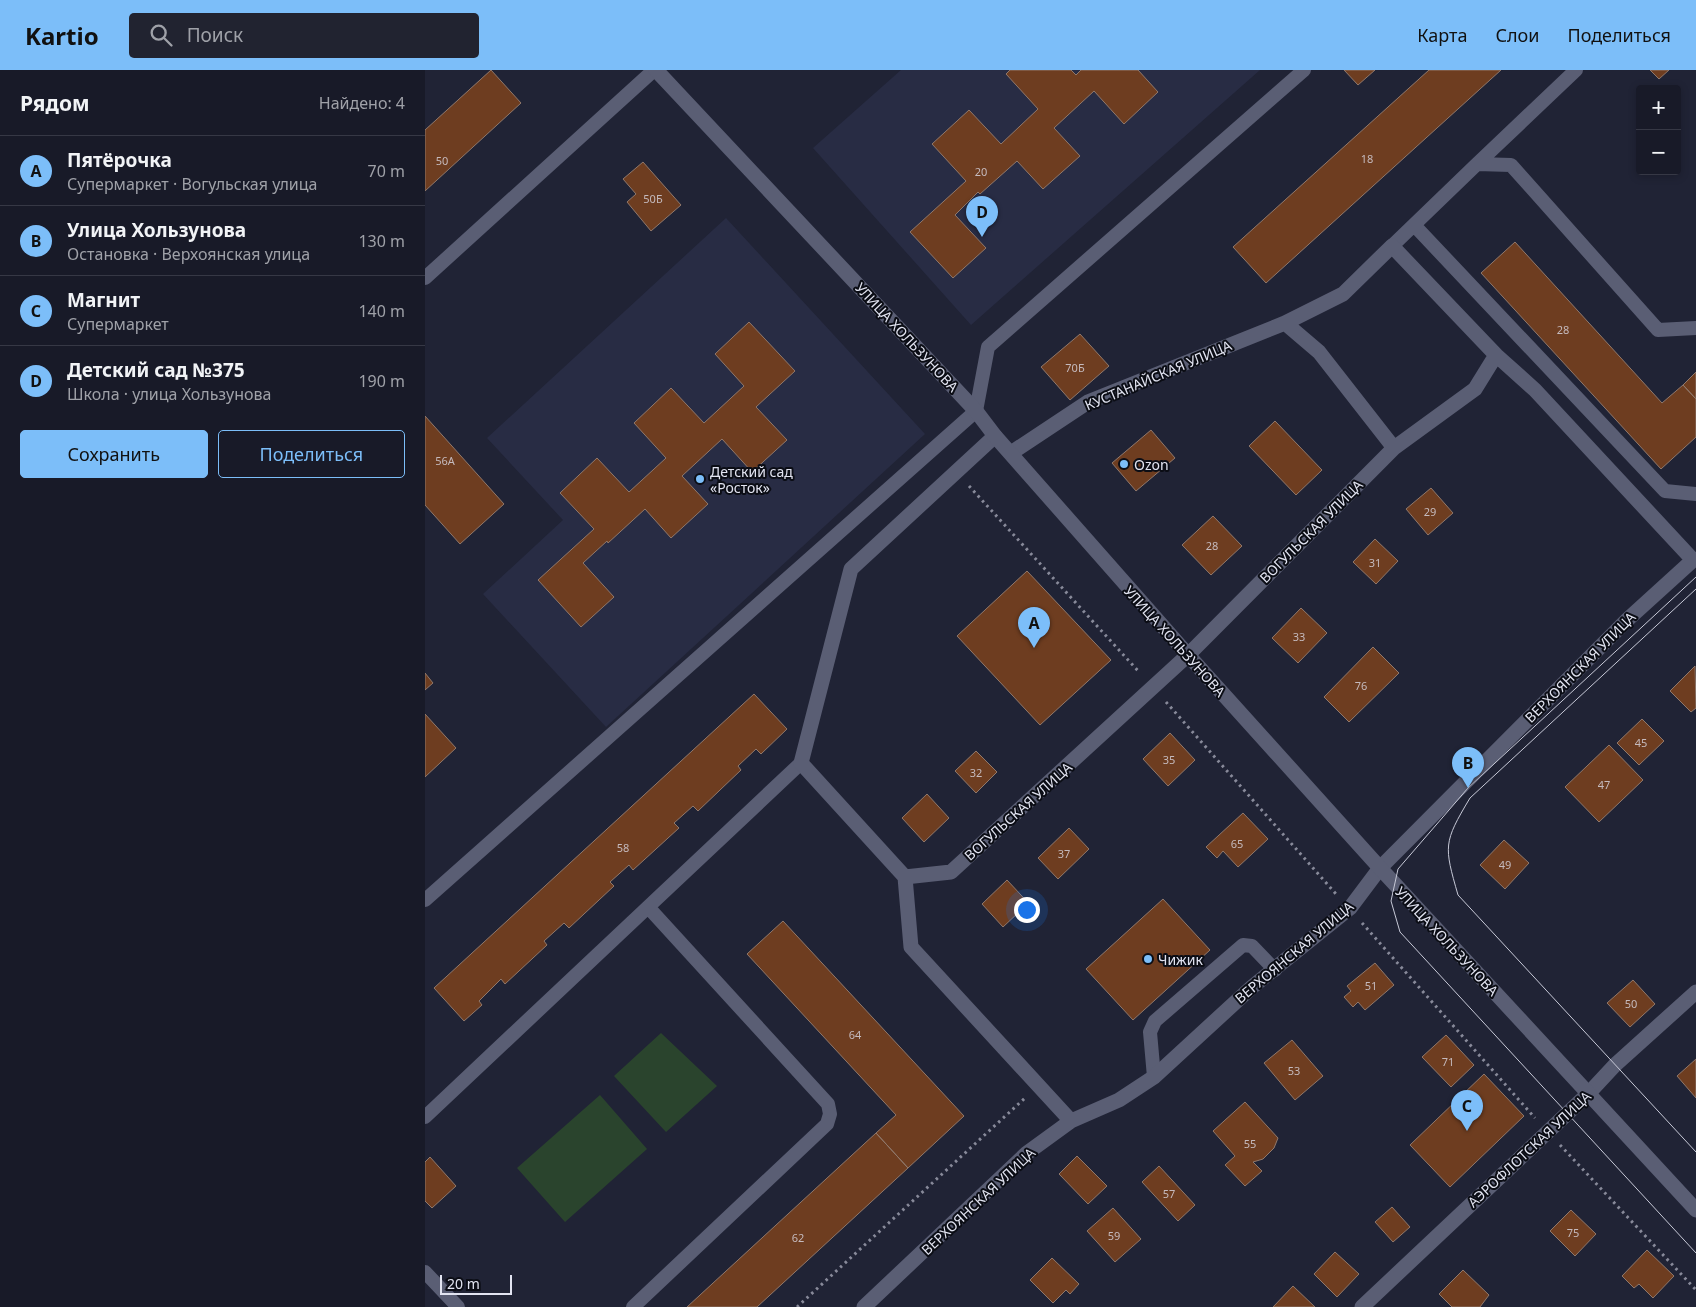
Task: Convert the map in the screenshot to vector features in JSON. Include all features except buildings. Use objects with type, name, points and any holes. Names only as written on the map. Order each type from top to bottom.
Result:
[{"type":"street","name":"УЛИЦА ХОЛЬЗУНОВА","points":[[655,70],[976,411],[995,436],[1187,655],[1380,868],[1696,1210]]},
{"type":"street","name":"КУСТАНАЙСКАЯ УЛИЦА","points":[[1011,453],[1088,402],[1285,323],[1343,294],[1392,246]]},
{"type":"street","points":[[1392,246],[1496,355]]},
{"type":"street","points":[[1285,323],[1319,352],[1394,448]]},
{"type":"street","name":"ВОГУЛЬСКАЯ УЛИЦА","points":[[905,877],[951,872],[1187,655],[1394,448],[1475,389],[1496,355]]},
{"type":"street","name":"ВЕРХОЯНСКАЯ УЛИЦА","points":[[864,1307],[1027,1152],[1071,1121],[1119,1100],[1154,1077],[1252,987],[1349,908],[1380,868],[1627,620],[1693,560],[1535,390],[1496,355]]},
{"type":"street","points":[[995,436],[851,569],[801,763],[905,877],[911,947],[1071,1121]]},
{"type":"street","name":"АЭРОФЛОТСКАЯ УЛИЦА","points":[[1362,1307],[1588,1094],[1615,1065],[1696,992]]},
{"type":"lane","points":[[425,278],[655,70]]},
{"type":"lane","points":[[425,900],[976,411],[988,347],[1304,70]]},
{"type":"lane","points":[[1392,246],[1577,70]]},
{"type":"lane","points":[[1477,164],[1511,165],[1658,330],[1696,328]]},
{"type":"lane","points":[[1414,225],[1665,491],[1696,494]]},
{"type":"lane","points":[[425,1117],[801,763]]},
{"type":"lane","points":[[633,1307],[827,1124],[830,1114],[828,1104],[648,907]]},
{"type":"lane","points":[[1154,1077],[1150,1032],[1155,1021],[1243,944],[1252,946],[1275,970]]},
{"type":"lane","points":[[425,1272],[458,1307]]},
{"type":"path","points":[[956,472],[1153,687],[1547,1132],[1696,1290]]},
{"type":"path","points":[[797,1307],[1038,1086]]},
{"type":"shaded area","points":[[901,70],[1260,70],[971,325],[813,148]]},
{"type":"shaded area","name":"Детский сад «Росток»","points":[[726,218],[925,434],[606,727],[483,594],[563,520],[487,438]]},
{"type":"green space","points":[[661,1033],[717,1086],[666,1132],[614,1076]]},
{"type":"green space","points":[[600,1095],[647,1149],[565,1222],[517,1168]]},
{"type":"tram line","points":[[1696,577],[1468,788],[1398,869],[1391,901],[1400,932],[1696,1253]]},
{"type":"tram line","points":[[1696,589],[1470,798],[1455,825],[1449,845],[1450,866],[1458,895],[1696,1152]]},
{"type":"place","name":"Детский сад №375","points":[[982,237]]},
{"type":"place","name":"Ozon","points":[[1124,464]]},
{"type":"place","name":"Детский сад «Росток»","points":[[700,479]]},
{"type":"place","name":"Пятёрочка","points":[[1034,648]]},
{"type":"place","name":"Улица Хользунова","points":[[1468,788]]},
{"type":"place","name":"Чижик","points":[[1148,959]]},
{"type":"place","name":"Магнит","points":[[1467,1131]]}]
